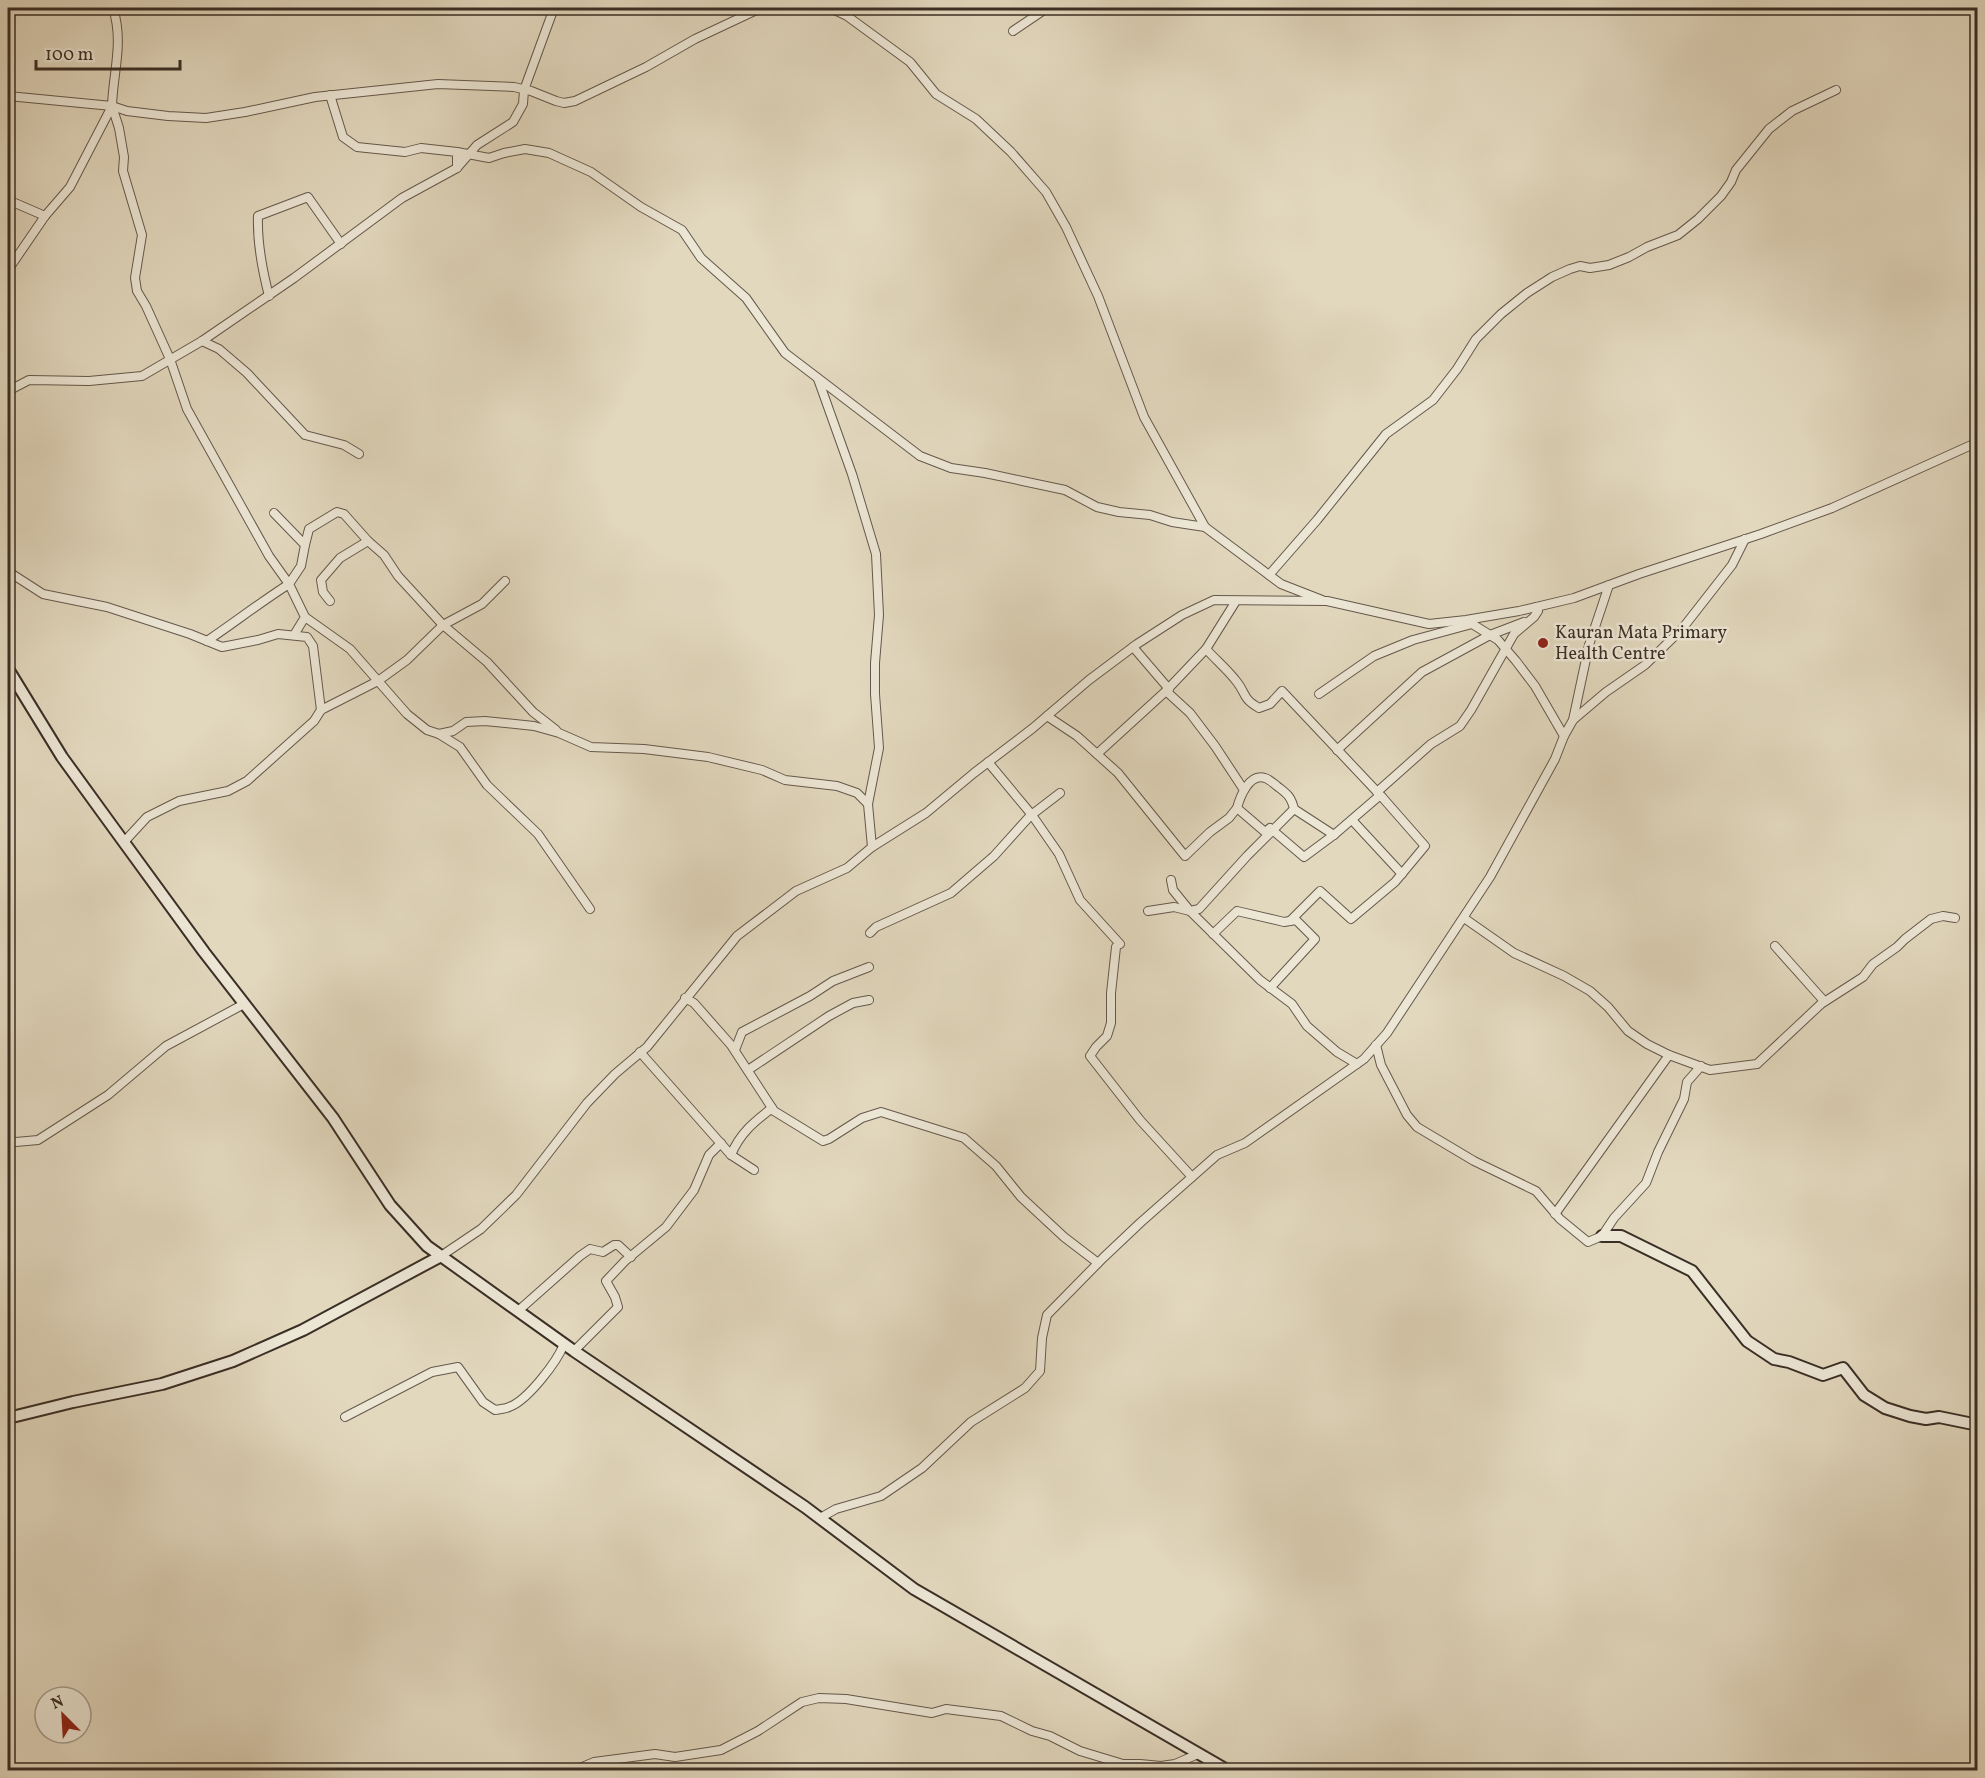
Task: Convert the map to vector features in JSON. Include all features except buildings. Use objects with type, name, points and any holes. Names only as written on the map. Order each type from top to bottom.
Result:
[{"type":"street","points":[[113,8],[118,37],[118,65],[112,87],[112,106],[124,157],[123,171],[142,235],[135,278],[137,291],[170,359],[187,409],[269,556],[289,584],[305,617],[350,649],[407,714],[427,730],[439,734],[460,747],[487,785],[538,834],[590,909]]},
{"type":"street","points":[[8,391],[28,380],[89,381],[142,376],[202,341],[269,296],[402,198],[458,168],[477,145],[513,122],[522,104],[524,90],[554,8]]},
{"type":"street","points":[[8,96],[206,118],[330,95],[438,84],[514,87],[564,103],[575,101],[646,67],[695,39],[761,8]]},
{"type":"street","points":[[830,8],[847,16],[910,62],[936,94],[976,119],[1011,152],[1046,192],[1066,227],[1098,296],[1144,417],[1205,526],[1281,584],[1327,602],[1429,624],[1469,622],[1498,640],[1535,686],[1564,736]]},
{"type":"street","points":[[1013,31],[1047,8]]},
{"type":"street","points":[[1269,575],[1317,520],[1386,434],[1433,400],[1476,339],[1501,314],[1552,277],[1580,266],[1590,268],[1609,265],[1678,235],[1721,196],[1736,170],[1769,129],[1792,111],[1836,90]]},
{"type":"street","points":[[330,95],[343,137],[357,147],[405,152],[421,148],[489,158],[525,150],[549,153],[591,172],[641,207],[682,230],[701,258],[746,298],[785,353],[920,456],[951,468],[1065,490],[1097,507],[1108,510],[1150,515],[1172,522],[1205,526]]},
{"type":"street","points":[[8,270],[45,216],[70,187],[112,106]]},
{"type":"street","points":[[457,152],[458,168]]},
{"type":"street","points":[[269,296],[257,235],[258,216],[308,197],[341,244]]},
{"type":"street","points":[[8,200],[45,216]]},
{"type":"street","points":[[202,341],[219,349],[247,374],[305,435],[344,445],[359,454]]},
{"type":"street","points":[[818,378],[852,474],[876,554],[879,615],[875,694],[879,748],[868,804],[872,847]]},
{"type":"street","points":[[1318,694],[1374,656],[1413,640],[1469,622],[1574,598],[1746,539],[1832,508],[1977,441]]},
{"type":"street","points":[[207,641],[289,584],[301,566],[309,530],[337,512],[344,514],[384,555],[398,576],[443,625],[487,662],[533,712],[559,733]]},
{"type":"street","points":[[274,513],[306,545]]},
{"type":"street","points":[[1573,720],[1606,692],[1645,664],[1682,629],[1732,566],[1746,539]]},
{"type":"street","points":[[330,600],[323,592],[321,580],[340,558],[368,541]]},
{"type":"street","points":[[9,572],[42,594],[107,607],[222,647],[278,634],[307,637],[313,646],[321,710]]},
{"type":"street","points":[[124,842],[147,817],[179,801],[228,791],[247,781],[314,721],[321,710],[378,681],[407,660],[443,625],[482,604],[505,581]]},
{"type":"street","points":[[820,1518],[836,1509],[881,1496],[922,1468],[971,1422],[1025,1388],[1040,1371],[1042,1338],[1047,1315],[1098,1263],[1140,1222],[1217,1155],[1245,1143],[1357,1064],[1376,1045],[1398,1016],[1490,877],[1556,759],[1564,736],[1573,720],[1589,645],[1610,585]]},
{"type":"street","points":[[8,1418],[162,1384],[233,1361],[303,1330],[441,1256],[481,1228],[516,1195],[587,1103],[615,1074],[647,1047],[737,936],[770,910],[796,891],[847,868],[872,847],[926,813],[1089,680],[1133,647],[1182,615],[1214,600],[1327,602]]},
{"type":"street","points":[[1097,754],[1167,690],[1206,648],[1236,601]]},
{"type":"street","points":[[1238,808],[1265,832],[1270,828],[1304,856],[1352,820],[1431,744],[1460,726],[1472,710],[1514,634],[1538,611],[1536,607]]},
{"type":"street","points":[[294,635],[305,617]]},
{"type":"street","points":[[1336,750],[1422,672],[1490,635],[1530,620]]},
{"type":"street","points":[[1133,647],[1167,690],[1190,713],[1244,790]]},
{"type":"street","points":[[1206,648],[1238,684],[1249,702],[1258,708],[1270,705],[1282,691],[1425,846],[1395,882],[1351,919],[1320,891],[1290,921]]},
{"type":"street","points":[[8,669],[62,757],[243,1004],[333,1118],[390,1204],[427,1246],[574,1351],[820,1518],[914,1589],[1227,1770]]},
{"type":"street","points":[[1047,716],[1077,736],[1118,773],[1185,856],[1210,832],[1229,818],[1238,808],[1247,784],[1260,777],[1266,778],[1292,799],[1294,809],[1334,835]]},
{"type":"street","points":[[439,734],[453,731],[466,722],[485,721],[534,726],[559,733],[591,747],[645,749],[708,757],[762,770],[785,780],[837,786],[857,793],[868,804]]},
{"type":"street","points":[[988,762],[1032,815],[1059,854],[1080,900],[1118,946],[1111,993],[1111,1023],[1107,1036],[1090,1056],[1140,1120],[1192,1177]]},
{"type":"street","points":[[870,933],[876,927],[951,893],[994,856],[1032,815],[1060,792]]},
{"type":"street","points":[[1149,911],[1174,907],[1190,911],[1199,909],[1294,809]]},
{"type":"street","points":[[1352,820],[1402,874]]},
{"type":"street","points":[[1171,880],[1173,890],[1213,934],[1260,980],[1292,1004],[1307,1026],[1337,1052],[1357,1064]]},
{"type":"street","points":[[1213,934],[1238,911],[1284,922],[1296,920],[1316,939],[1270,988]]},
{"type":"street","points":[[1464,918],[1514,953],[1590,991],[1608,1007],[1628,1031],[1668,1055],[1710,1070],[1757,1064],[1824,1001],[1863,977],[1873,964],[1931,919],[1943,916],[1955,918]]},
{"type":"street","points":[[1775,946],[1824,1001]]},
{"type":"street","points":[[735,1050],[742,1032],[810,996],[833,981],[869,966]]},
{"type":"street","points":[[685,998],[694,1003],[735,1050],[774,1112],[823,1141],[830,1139],[862,1118],[881,1112],[964,1138],[996,1166],[1021,1197],[1064,1237],[1098,1263]]},
{"type":"street","points":[[748,1070],[837,1012],[853,1003],[869,1000]]},
{"type":"street","points":[[8,1141],[38,1140],[108,1095],[165,1046],[243,1004]]},
{"type":"street","points":[[1376,1045],[1381,1065],[1407,1115],[1418,1127],[1474,1161],[1536,1191],[1555,1214],[1588,1242],[1602,1236],[1621,1236],[1692,1271],[1747,1341],[1774,1359],[1789,1362],[1823,1375],[1843,1368],[1864,1395],[1885,1408],[1926,1419],[1939,1416],[1977,1425]]},
{"type":"street","points":[[640,1052],[731,1155],[754,1170]]},
{"type":"street","points":[[1555,1214],[1668,1055]]},
{"type":"street","points":[[1602,1236],[1614,1218],[1646,1183],[1658,1152],[1684,1099],[1688,1082],[1701,1066]]},
{"type":"street","points":[[731,1155],[736,1141],[748,1126],[772,1108]]},
{"type":"street","points":[[574,1351],[618,1308],[606,1281],[666,1227],[694,1190],[710,1155],[721,1143]]},
{"type":"street","points":[[518,1311],[590,1250],[603,1252],[618,1245],[631,1257]]},
{"type":"street","points":[[345,1417],[432,1372],[458,1367],[483,1402],[495,1410],[511,1407],[537,1385],[556,1360],[564,1344]]},
{"type":"street","points":[[575,1770],[594,1762],[655,1754],[675,1757],[721,1750],[758,1731],[802,1702],[819,1698],[846,1699],[932,1713],[946,1709],[1001,1716],[1080,1751],[1123,1764],[1161,1766],[1175,1764],[1198,1754]]},
{"type":"place","name":"Kauran Mata Primary Health Centre","points":[[1543,643]]}]
